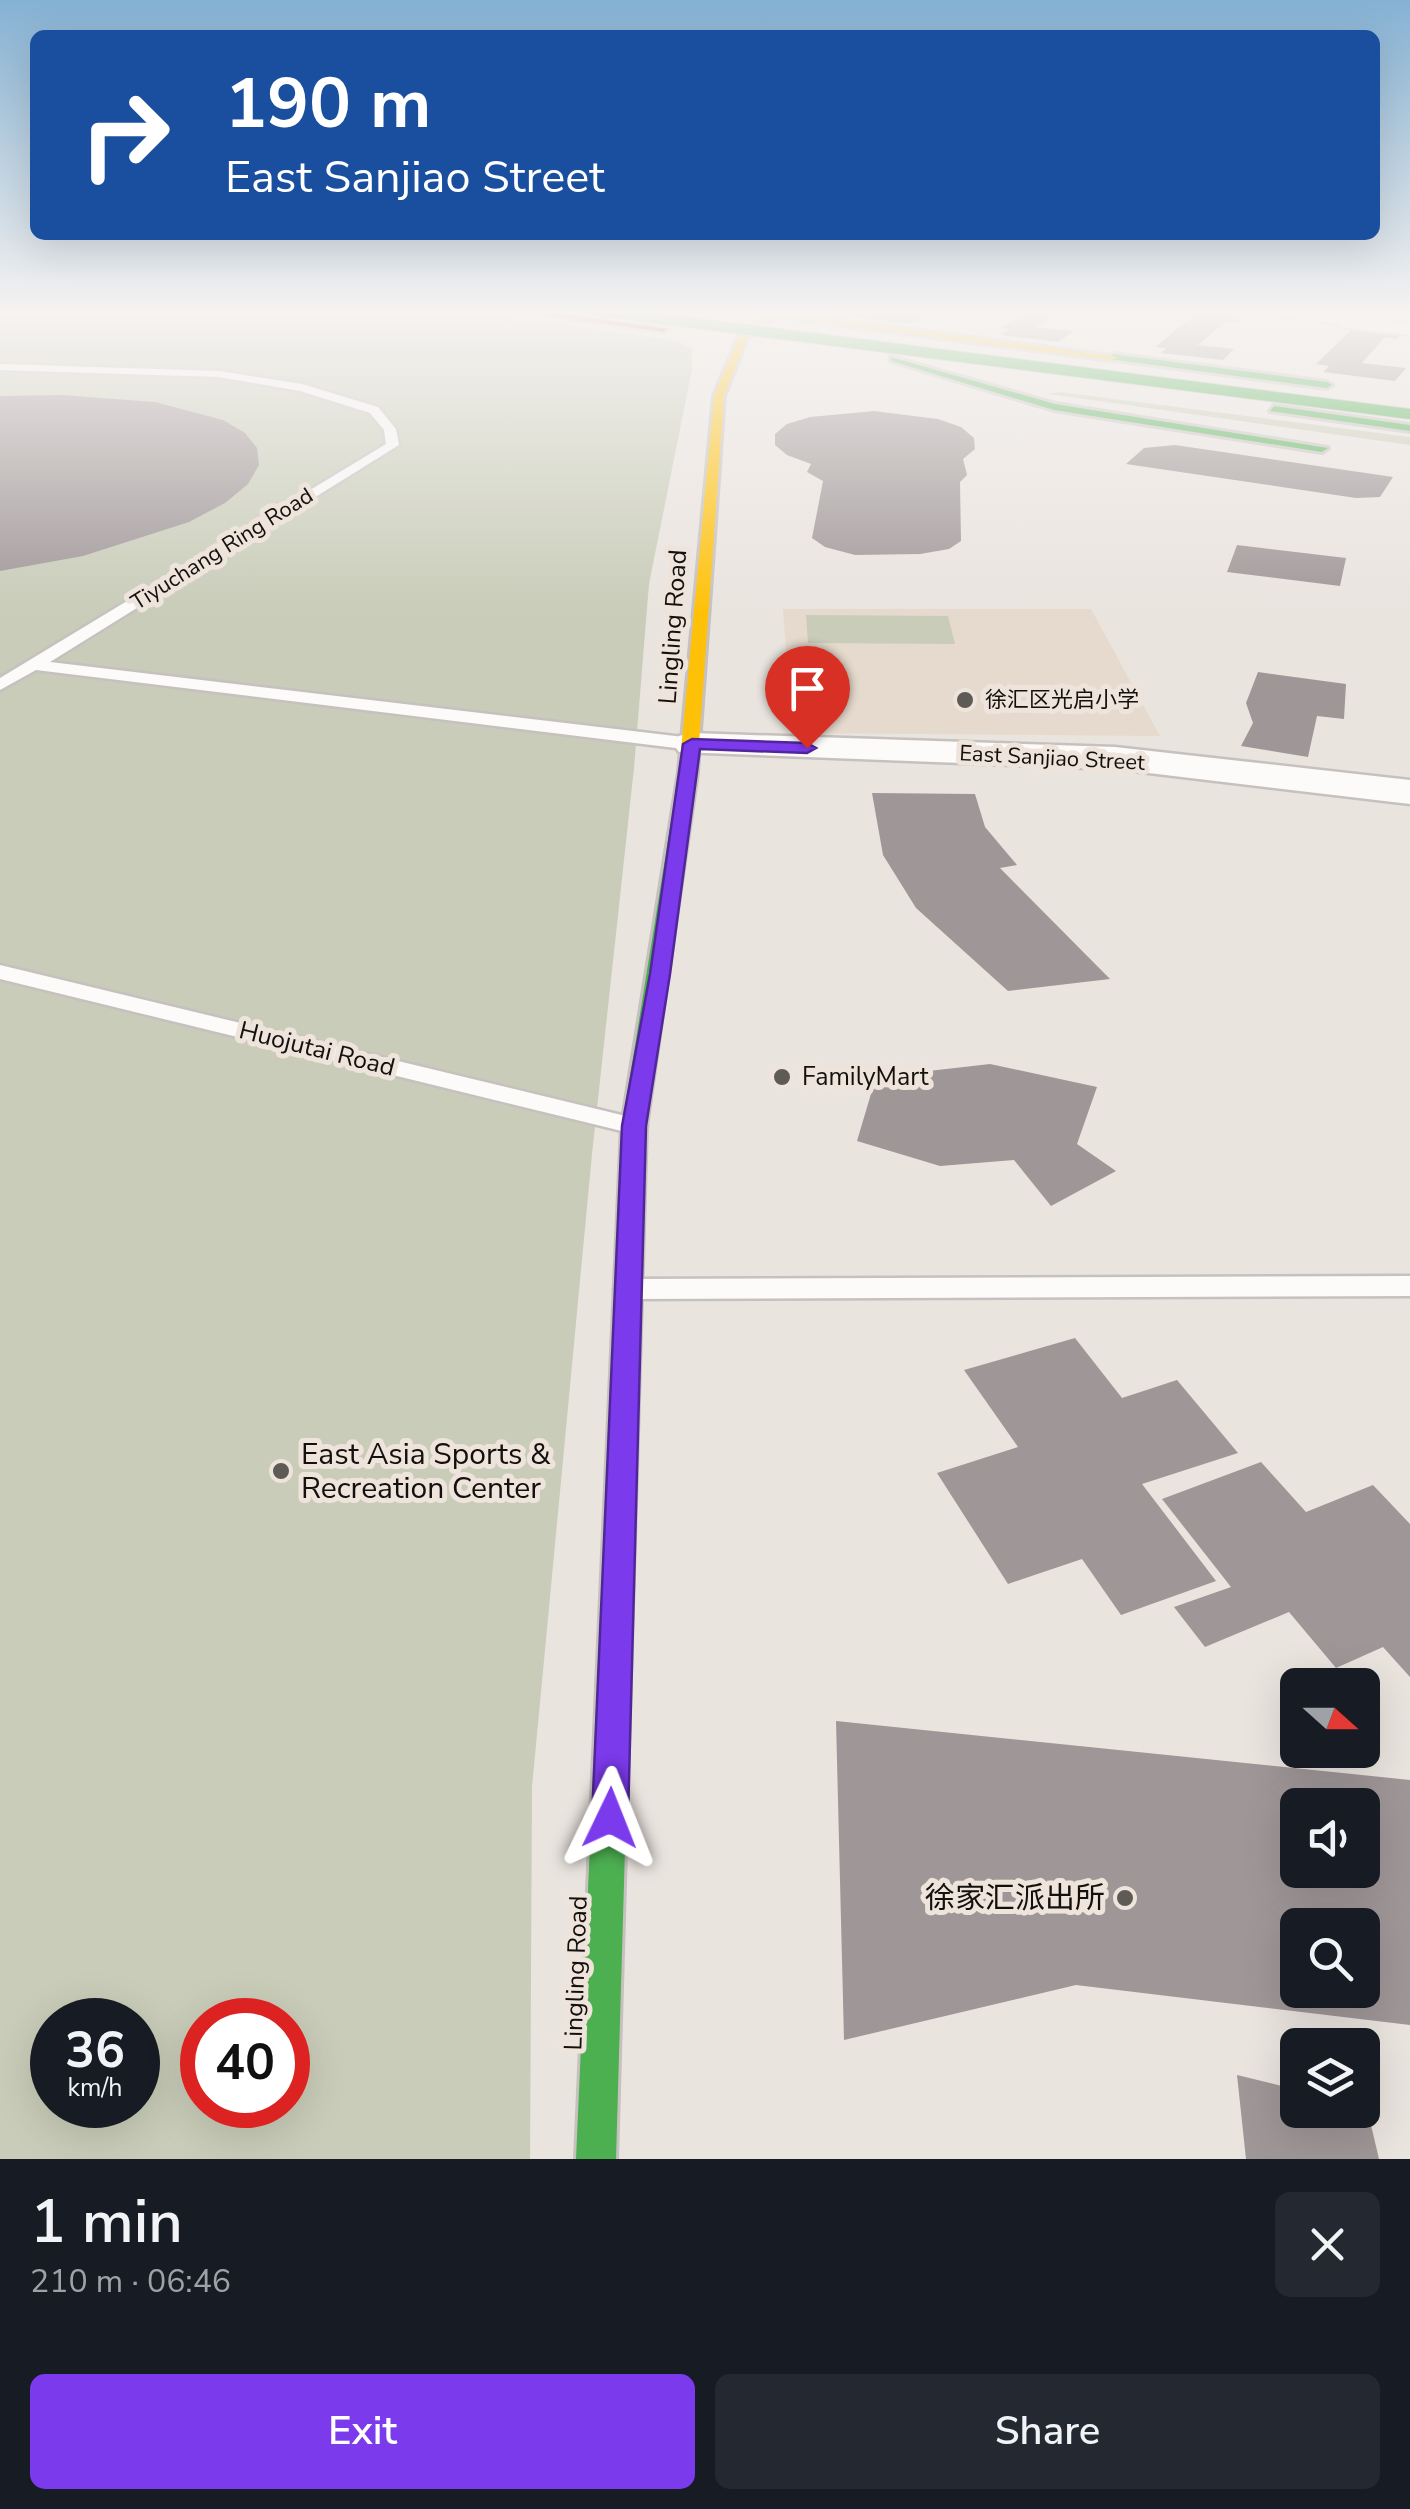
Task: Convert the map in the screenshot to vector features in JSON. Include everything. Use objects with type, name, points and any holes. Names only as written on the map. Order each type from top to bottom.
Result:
[{"type":"main road","name":"Lingling Road","points":[[596,2159],[634,1126],[692,744],[718,412]]},
{"type":"main road","points":[[1091,412],[1352,452]]},
{"type":"main road","points":[[1289,412],[1410,428]]},
{"type":"street","name":"East Sanjiao Street","points":[[692,744],[1114,758],[1410,792]]},
{"type":"lane","name":"Tiyuchang Ring Road","points":[[0,685],[393,445],[390,429],[375,412]]},
{"type":"lane","points":[[34,665],[692,744]]},
{"type":"lane","name":"Huojutai Road","points":[[0,972],[634,1126]]},
{"type":"lane","points":[[628,1288],[1410,1286]]},
{"type":"shaded area","name":"徐汇区光启小学","points":[[783,609],[1091,609],[1160,736],[792,733]]},
{"type":"green space","name":"East Asia Sports & Recreation Center","points":[[0,412],[683,412],[649,584],[532,1787],[530,2159],[0,2159]]},
{"type":"green space","points":[[1175,412],[1214,412],[1410,437],[1410,445]]},
{"type":"green space","points":[[806,615],[948,616],[955,644],[808,643]]},
{"type":"building","points":[[0,412],[192,412],[223,420],[245,433],[257,448],[259,465],[248,484],[225,503],[189,522],[83,556],[0,571]]},
{"type":"building","points":[[880,412],[938,419],[961,427],[974,438],[975,449],[963,459],[967,475],[960,482],[961,541],[949,549],[920,554],[855,555],[825,547],[812,538],[823,481],[807,472],[811,464],[787,455],[775,445],[775,434],[787,424],[810,417]]},
{"type":"building","points":[[1175,445],[1393,477],[1380,497],[1356,498],[1126,464],[1144,448]]},
{"type":"building","points":[[1237,545],[1346,558],[1340,586],[1227,572]]},
{"type":"building","points":[[1258,672],[1346,684],[1344,719],[1317,716],[1308,757],[1241,746],[1253,723],[1246,703]]},
{"type":"building","points":[[872,793],[975,794],[985,827],[1017,865],[1000,868],[1110,979],[1008,991],[916,908],[883,855]]},
{"type":"building","points":[[990,1064],[1097,1087],[1077,1144],[1116,1171],[1051,1206],[1014,1160],[940,1166],[857,1141],[876,1077]]},
{"type":"building","points":[[1075,1338],[1122,1398],[1177,1380],[1238,1453],[1142,1484],[1216,1581],[1121,1615],[1082,1559],[1008,1584],[937,1473],[1018,1447],[964,1370]]},
{"type":"building","points":[[1261,1462],[1306,1512],[1373,1485],[1410,1524],[1410,1677],[1383,1647],[1336,1668],[1289,1612],[1205,1647],[1174,1607],[1231,1587],[1162,1499]]},
{"type":"building","name":"徐家汇派出所","points":[[836,1721],[1410,1780],[1410,2025],[1076,1985],[844,2040]]},
{"type":"building","points":[[1237,2075],[1280,2086],[1280,2128],[1372,2128],[1379,2159],[1246,2159]]},
{"type":"traffic: fast","points":[[1085,412],[1322,448]]},
{"type":"traffic: fast","points":[[1294,412],[1410,428]]},
{"type":"traffic: fast","points":[[1392,412],[1410,414]]},
{"type":"traffic: fast","points":[[596,2159],[634,1126],[688,772]]},
{"type":"traffic: slow","points":[[688,772],[718,412]]},
{"type":"place","name":"徐汇区光启小学","points":[[965,700]]},
{"type":"place","name":"FamilyMart","points":[[782,1077]]},
{"type":"place","name":"East Asia Sports & Recreation Center","points":[[281,1471]]},
{"type":"place","name":"徐家汇派出所","points":[[1125,1898]]},
{"type":"route","points":[[610,1818],[634,1126],[692,744],[807,748]]}]
